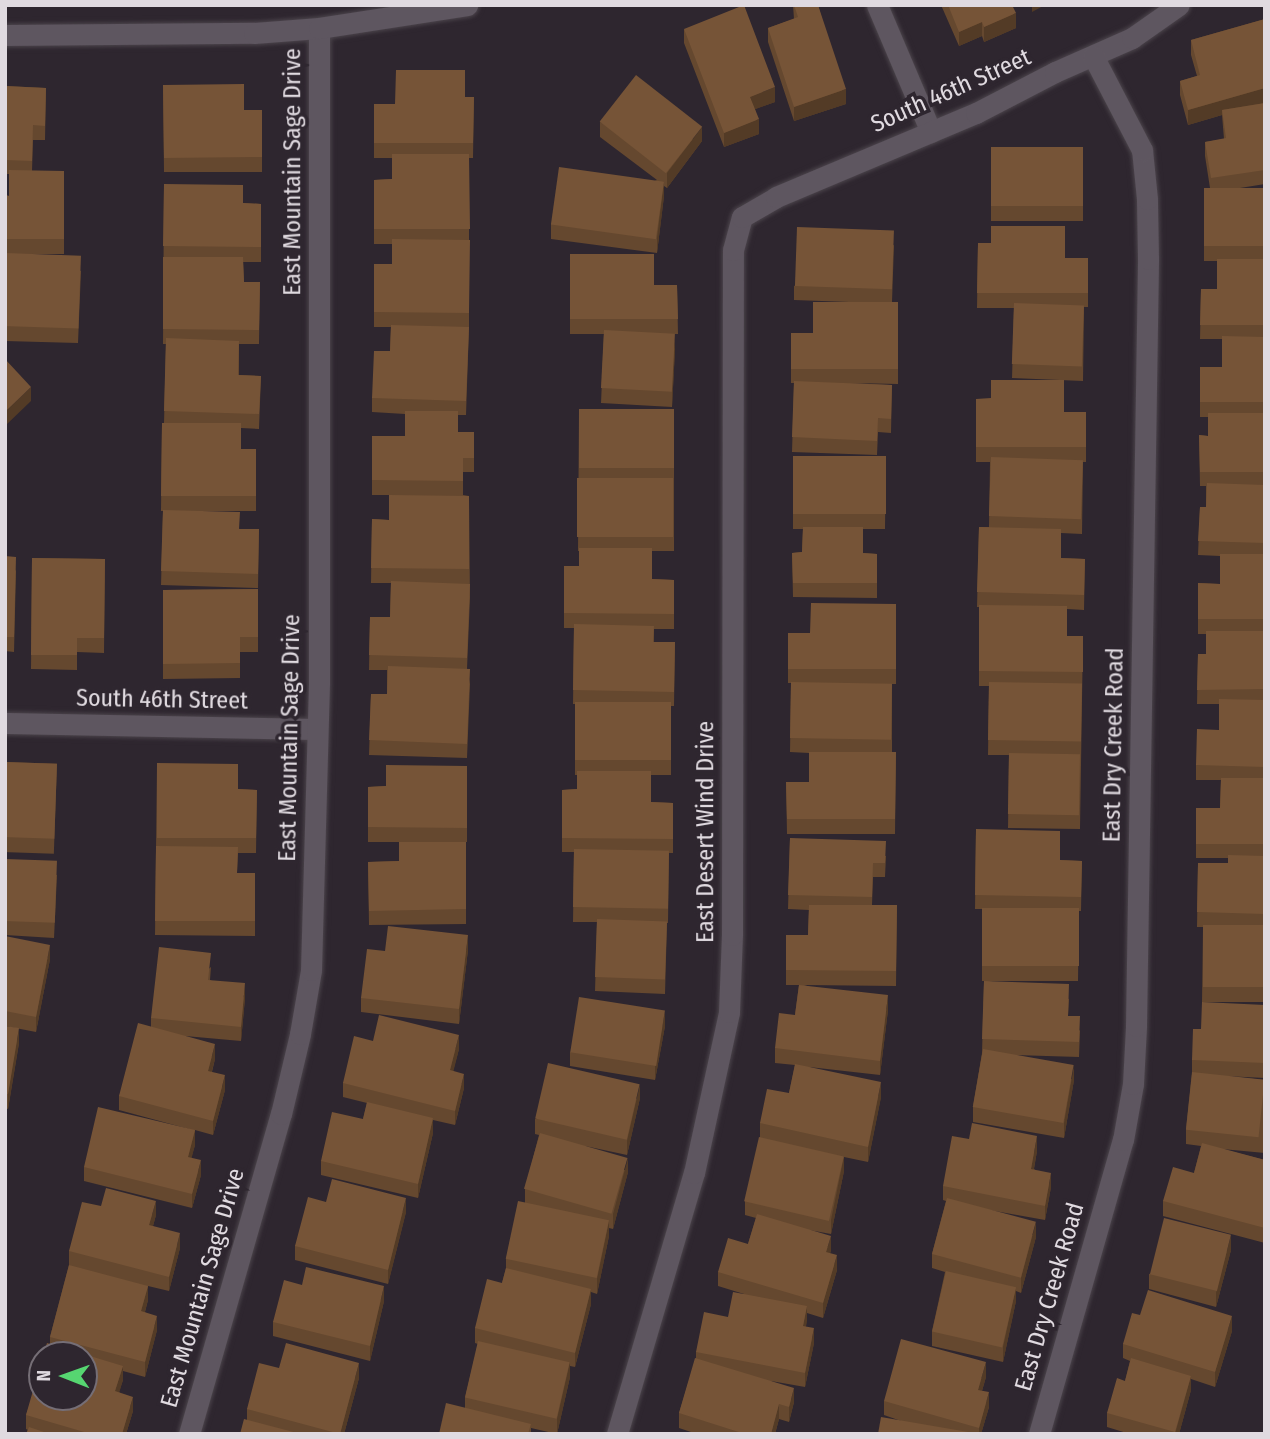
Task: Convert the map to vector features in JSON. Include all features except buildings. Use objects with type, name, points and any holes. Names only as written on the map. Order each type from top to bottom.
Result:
[{"type":"street","points":[[5,35],[254,33],[320,28],[467,5]]},
{"type":"street","points":[[877,5],[931,132]]},
{"type":"street","name":"South 46th Street","points":[[742,217],[776,197],[976,113],[1132,38],[1179,5]]},
{"type":"street","name":"East Mountain Sage Drive","points":[[189,1434],[281,1114],[300,1034],[311,970],[317,729],[320,28]]},
{"type":"street","name":"East Dry Creek Road","points":[[1039,1434],[1122,1140],[1133,1084],[1136,1026],[1147,199],[1142,150],[1093,56]]},
{"type":"street","name":"East Desert Wind Drive","points":[[617,1434],[694,1172],[729,1012],[732,935],[733,250],[742,217]]},
{"type":"street","name":"South 46th Street","points":[[5,723],[317,729]]}]
